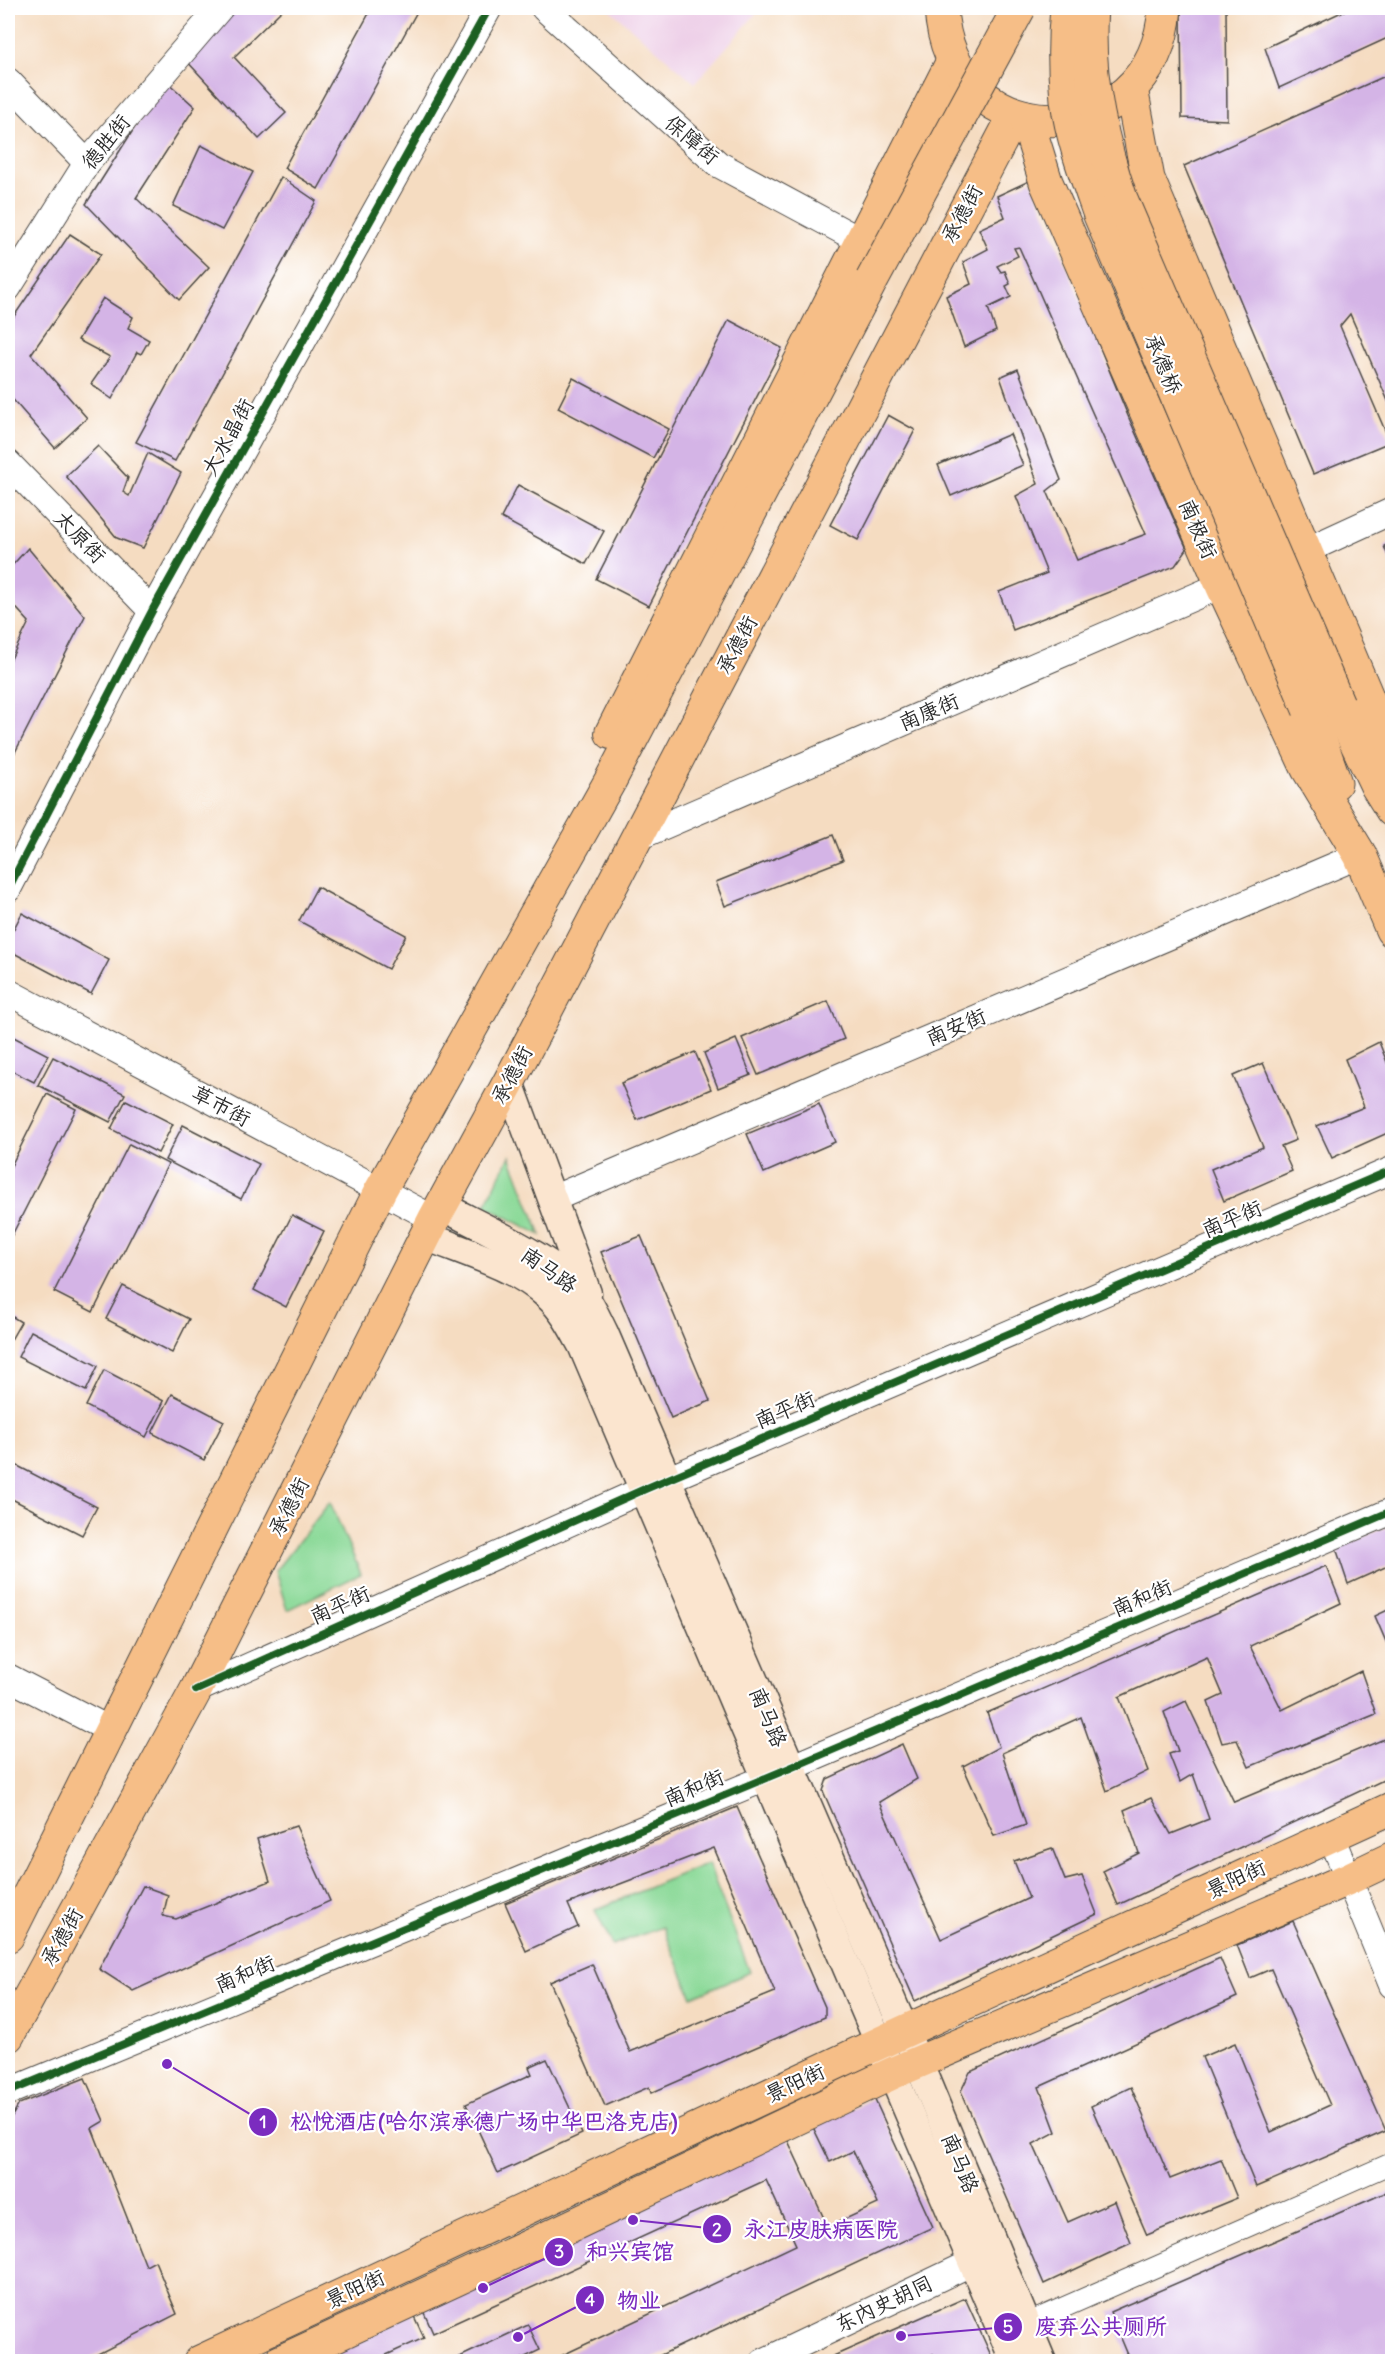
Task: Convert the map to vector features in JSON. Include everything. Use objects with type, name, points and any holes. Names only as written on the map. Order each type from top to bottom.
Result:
[{"type":"highway","points":[[941,8],[946,42],[953,60],[979,93],[1002,108],[1020,115],[1058,120],[1082,116],[1105,107],[1131,88],[1152,59],[1163,25],[1165,8]]},
{"type":"highway","points":[[872,280],[1019,8]]},
{"type":"highway","name":"承德桥","points":[[1067,8],[1065,54],[1067,100],[1081,157],[1100,215],[1324,706]]},
{"type":"highway","name":"承德桥","points":[[1091,8],[1091,52],[1096,102],[1107,156],[1121,199],[1324,706]]},
{"type":"highway","points":[[1131,88],[1148,179],[1392,756]]},
{"type":"highway","name":"南极街","points":[[1020,115],[1046,182],[1222,585],[1308,769],[1360,855],[1392,930]]},
{"type":"highway","points":[[1324,706],[1392,810]]},
{"type":"highway","points":[[1324,706],[1360,855]]},
{"type":"main road","points":[[480,1016],[569,816],[863,242],[953,60]]},
{"type":"main road","name":"承德街","points":[[8,2036],[196,1690],[434,1221],[1020,115]]},
{"type":"main road","points":[[8,1936],[380,1191],[610,781],[872,280]]},
{"type":"main road","points":[[509,1082],[596,1317]]},
{"type":"main road","name":"南马路","points":[[434,1221],[542,1260],[569,1279],[584,1295],[596,1317],[655,1485],[905,2067],[1042,2361]]},
{"type":"main road","name":"南马路","points":[[434,1221],[508,1270],[533,1283],[568,1319],[655,1485]]},
{"type":"main road","name":"景阳街","points":[[199,2361],[892,2037],[1392,1808]]},
{"type":"main road","name":"景阳街","points":[[279,2361],[533,2244],[905,2067],[1348,1879],[1392,1858]]},
{"type":"main road","name":"南马路","points":[[905,2067],[973,2262],[1015,2361]]},
{"type":"street","name":"德胜街","points":[[8,288],[87,163],[220,8]]},
{"type":"street","name":"大水晶街","points":[[8,889],[152,611],[489,8]]},
{"type":"street","name":"保障街","points":[[544,8],[718,164],[863,242]]},
{"type":"street","points":[[8,81],[87,163]]},
{"type":"street","name":"太原街","points":[[8,463],[152,611]]},
{"type":"street","points":[[1305,551],[1392,511]]},
{"type":"street","name":"南康街","points":[[636,838],[1222,585]]},
{"type":"street","name":"南安街","points":[[552,1199],[1360,855]]},
{"type":"street","name":"草市街","points":[[8,992],[434,1221]]},
{"type":"street","name":"南平街","points":[[196,1690],[655,1485],[1392,1170]]},
{"type":"street","name":"南和街","points":[[8,2092],[778,1772],[1392,1511]]},
{"type":"street","points":[[8,1677],[112,1731]]},
{"type":"street","points":[[1332,1836],[1392,1985]]},
{"type":"street","points":[[1026,2324],[1392,2163]]},
{"type":"street","name":"东内史胡同","points":[[763,2361],[973,2262]]},
{"type":"shaded area","points":[[608,8],[761,8],[695,83]]},
{"type":"green space","points":[[510,1156],[541,1235],[485,1206]]},
{"type":"green space","points":[[330,1502],[361,1574],[287,1610],[275,1571]]},
{"type":"green space","points":[[708,1863],[750,1972],[692,1997],[663,1927],[612,1945],[595,1910]]},
{"type":"building","points":[[233,8],[284,8],[234,57],[286,113],[259,139],[184,58]]},
{"type":"building","points":[[372,8],[419,8],[318,189],[284,168]]},
{"type":"building","points":[[1181,8],[1226,8],[1227,120],[1182,118]]},
{"type":"building","points":[[1350,8],[1392,8],[1392,36],[1279,88],[1265,48]]},
{"type":"building","points":[[1392,73],[1392,410],[1350,314],[1340,326],[1390,442],[1313,474],[1184,166]]},
{"type":"building","points":[[165,80],[195,107],[136,198],[209,267],[179,300],[86,204]]},
{"type":"building","points":[[201,145],[253,172],[222,230],[173,206]]},
{"type":"building","points":[[281,177],[316,201],[175,461],[136,442]]},
{"type":"building","points":[[1031,180],[1128,416],[1187,549],[1175,566],[1013,630],[999,592],[1047,573],[1016,496],[1038,484],[1000,377],[1018,369],[1061,480],[1047,491],[1077,560],[1146,534],[1019,247],[1014,248],[1018,256],[997,266],[1001,272],[1005,271],[1010,284],[1006,286],[1011,297],[988,308],[996,331],[964,347],[946,296],[971,284],[963,262],[988,249],[979,229],[1005,217],[997,196]]},
{"type":"building","points":[[70,234],[101,254],[31,354],[87,418],[55,448],[8,394],[8,325]]},
{"type":"building","points":[[103,298],[133,317],[128,328],[149,340],[141,354],[137,352],[112,399],[91,384],[110,357],[78,340]]},
{"type":"building","points":[[729,320],[782,348],[649,606],[596,579]]},
{"type":"building","points":[[573,378],[669,429],[653,458],[558,408]]},
{"type":"building","points":[[888,415],[915,430],[858,540],[830,525]]},
{"type":"building","points":[[1010,434],[1023,465],[951,496],[938,465]]},
{"type":"building","points":[[98,446],[128,478],[123,492],[129,496],[148,453],[181,473],[143,548],[117,538],[66,476]]},
{"type":"building","points":[[518,485],[604,531],[586,564],[501,518]]},
{"type":"building","points":[[1392,542],[1392,566],[1384,546]]},
{"type":"building","points":[[28,548],[85,616],[8,766],[8,665],[29,622],[8,599],[8,570]]},
{"type":"building","points":[[833,835],[843,860],[725,906],[716,882]]},
{"type":"building","points":[[317,887],[406,935],[388,969],[299,921]]},
{"type":"building","points":[[22,913],[109,960],[91,994],[8,950],[8,940]]},
{"type":"building","points":[[828,1001],[844,1039],[758,1075],[742,1038]]},
{"type":"building","points":[[8,1034],[48,1055],[34,1082],[8,1069]]},
{"type":"building","points":[[736,1039],[751,1075],[718,1088],[704,1053]]},
{"type":"building","points":[[1379,1042],[1392,1075],[1392,1131],[1332,1158],[1317,1126],[1364,1107],[1345,1059]]},
{"type":"building","points":[[695,1052],[711,1089],[637,1120],[621,1083]]},
{"type":"building","points":[[53,1057],[125,1094],[110,1122],[38,1085]]},
{"type":"building","points":[[1263,1063],[1296,1140],[1281,1146],[1292,1171],[1224,1201],[1211,1169],[1263,1147],[1233,1076]]},
{"type":"building","points":[[47,1094],[76,1109],[8,1243],[8,1172]]},
{"type":"building","points":[[126,1100],[173,1124],[158,1153],[111,1129]]},
{"type":"building","points":[[819,1104],[835,1142],[764,1173],[747,1134]]},
{"type":"building","points":[[183,1125],[259,1164],[241,1199],[165,1160]]},
{"type":"building","points":[[129,1144],[168,1164],[93,1312],[54,1292]]},
{"type":"building","points":[[292,1215],[324,1231],[286,1307],[254,1290]]},
{"type":"building","points":[[641,1236],[710,1401],[671,1418],[601,1252]]},
{"type":"building","points":[[123,1286],[189,1319],[172,1353],[106,1319]]},
{"type":"building","points":[[8,1314],[21,1322],[8,1345]]},
{"type":"building","points":[[31,1331],[98,1366],[86,1391],[18,1357]]},
{"type":"building","points":[[104,1370],[164,1401],[146,1437],[86,1406]]},
{"type":"building","points":[[172,1394],[224,1421],[204,1460],[152,1433]]},
{"type":"building","points":[[8,1461],[97,1507],[82,1535],[8,1497]]},
{"type":"building","points":[[1392,1525],[1392,1564],[1348,1584],[1336,1548]]},
{"type":"building","points":[[1326,1566],[1341,1603],[1250,1646],[1282,1710],[1361,1671],[1376,1714],[1249,1767],[1237,1740],[1222,1743],[1208,1702],[1223,1695],[1207,1657],[1119,1697],[1148,1771],[1107,1791],[1081,1717],[1002,1753],[1026,1825],[994,1836],[963,1766],[999,1747],[987,1713]]},
{"type":"building","points":[[1392,1608],[1392,1650],[1390,1651],[1375,1616]]},
{"type":"building","points":[[1186,1701],[1234,1802],[1389,1737],[1392,1745],[1392,1776],[1118,1905],[1103,1871],[1139,1853],[1124,1810],[1151,1798],[1171,1834],[1209,1819],[1193,1774],[1180,1782],[1169,1754],[1178,1751],[1164,1712]]},
{"type":"building","points":[[902,1744],[917,1779],[879,1802],[941,1939],[1029,1898],[1014,1861],[1052,1848],[1065,1880],[1082,1876],[1097,1914],[915,2001],[823,1791],[827,1779]]},
{"type":"building","points":[[737,1807],[825,2007],[825,2017],[651,2093],[649,2087],[605,2106],[550,1982],[592,1964],[630,2052],[775,1992],[714,1848],[568,1904],[578,1927],[526,1951],[505,1903]]},
{"type":"building","points":[[296,1826],[330,1901],[133,1991],[99,1969],[143,1886],[168,1895],[163,1916],[176,1919],[270,1881],[257,1839]]},
{"type":"building","points":[[1293,1921],[1386,2131],[1256,2187],[1202,2057],[1235,2043],[1271,2132],[1330,2105],[1271,1969],[1250,1978],[1237,1945]]},
{"type":"building","points":[[1220,1958],[1237,1997],[1039,2087],[1056,2132],[1033,2144],[1068,2222],[1115,2201],[1131,2243],[1044,2284],[961,2091],[970,2072]]},
{"type":"building","points":[[547,2059],[582,2134],[498,2173],[466,2104],[532,2074],[529,2067]]},
{"type":"building","points":[[85,2078],[104,2121],[92,2128],[146,2266],[155,2261],[177,2314],[82,2362],[8,2362],[8,2123],[19,2104]]},
{"type":"building","points":[[1131,2087],[1170,2179],[1221,2159],[1237,2198],[1147,2235],[1091,2106]]},
{"type":"building","points":[[874,2098],[933,2227],[646,2362],[548,2362],[796,2245],[766,2180],[433,2333],[417,2297],[783,2130],[828,2227],[878,2204],[853,2151],[830,2162],[813,2127]]},
{"type":"building","points":[[1392,2190],[1392,2362],[1131,2362],[1110,2312]]},
{"type":"building","points":[[965,2298],[994,2362],[936,2362],[933,2354],[916,2362],[820,2362]]},
{"type":"building","points":[[407,2301],[424,2338],[382,2357],[384,2362],[343,2362],[331,2336]]},
{"type":"building","points":[[528,2325],[540,2350],[515,2362],[449,2362]]},
{"type":"cycle path","points":[[8,889],[152,611],[489,8]]},
{"type":"cycle path","points":[[196,1690],[645,1489],[1392,1170]]},
{"type":"cycle path","points":[[8,2092],[790,1768],[1392,1511]]},
{"type":"place","name":"松悦酒店(哈尔滨承德广场中华巴洛克店)","points":[[167,2064]]},
{"type":"place","name":"永江皮肤病医院","points":[[633,2220]]},
{"type":"place","name":"和兴宾馆","points":[[483,2288]]},
{"type":"place","name":"废弃公共厕所","points":[[901,2336]]},
{"type":"place","name":"物业","points":[[518,2337]]}]
